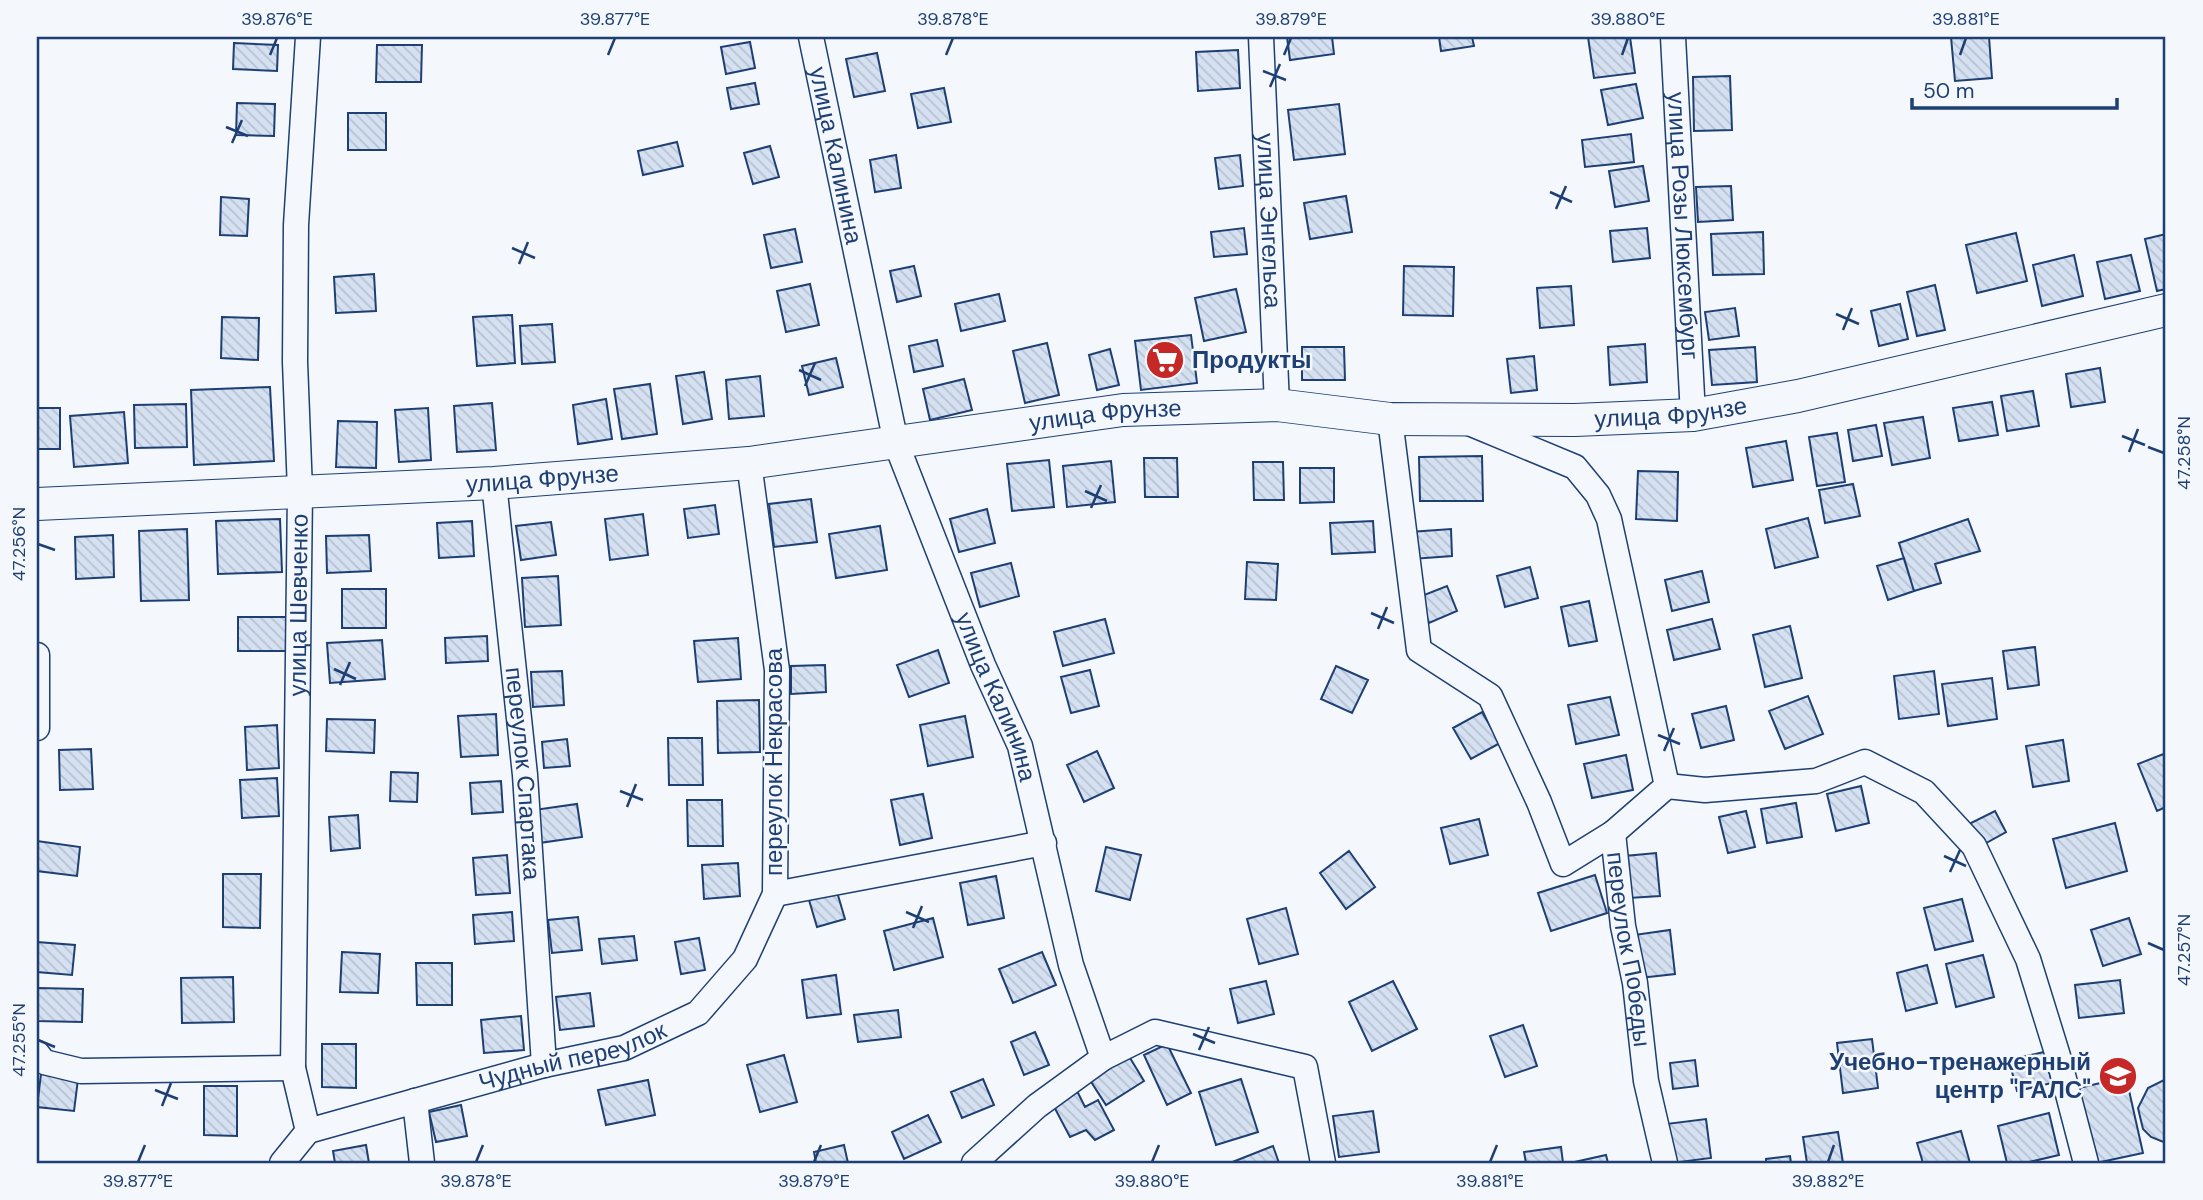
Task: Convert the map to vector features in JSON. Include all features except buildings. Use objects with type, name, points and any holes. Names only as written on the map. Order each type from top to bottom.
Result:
[{"type":"street","name":"улица Шевченко","points":[[307,37],[296,225],[295,362],[300,491],[293,1068],[308,1131]]},
{"type":"street","name":"улица Калинина","points":[[811,37],[896,443],[983,665],[1020,746],[1071,965],[1103,1058]]},
{"type":"street","name":"улица Энгельса","points":[[1261,37],[1277,405]]},
{"type":"street","name":"улица Розы Люксембург","points":[[1673,37],[1693,415]]},
{"type":"street","name":"улица Фрунзе","points":[[37,504],[494,483],[749,463],[1123,410],[1277,405],[1390,419],[1575,420],[1693,415],[1798,396],[2166,310]]},
{"type":"street","name":"переулок Победы","points":[[1390,419],[1419,650],[1490,696],[1539,802],[1563,864],[1613,833],[1623,926],[1635,983],[1646,1081],[1665,1163]]},
{"type":"street","points":[[1460,419],[1575,467],[1598,495],[1609,519],[1667,786]]},
{"type":"street","name":"переулок Некрасова","points":[[749,463],[777,670],[775,894]]},
{"type":"street","name":"переулок Спартака","points":[[494,483],[525,775],[544,1065]]},
{"type":"street","points":[[37,655],[37,728]]},
{"type":"street","points":[[1613,833],[1667,786],[1705,790],[1815,781],[1865,762],[1924,792],[1973,846],[2028,959],[2058,1056],[2086,1163]]},
{"type":"street","points":[[775,894],[1044,843]]},
{"type":"street","name":"Чудный переулок","points":[[308,1131],[544,1065],[624,1048],[698,1013],[745,959],[775,894]]},
{"type":"street","points":[[974,1163],[1037,1106],[1103,1058],[1155,1032],[1305,1067],[1323,1163]]},
{"type":"street","points":[[40,1057],[80,1071],[293,1068]]},
{"type":"street","points":[[415,1101],[422,1163]]},
{"type":"street","points":[[282,1163],[308,1131]]},
{"type":"place","name":"Продукты","points":[[1165,360]]},
{"type":"place","name":"Учебно-тренажерный центр \"ГАЛС\"","points":[[2118,1076]]}]
